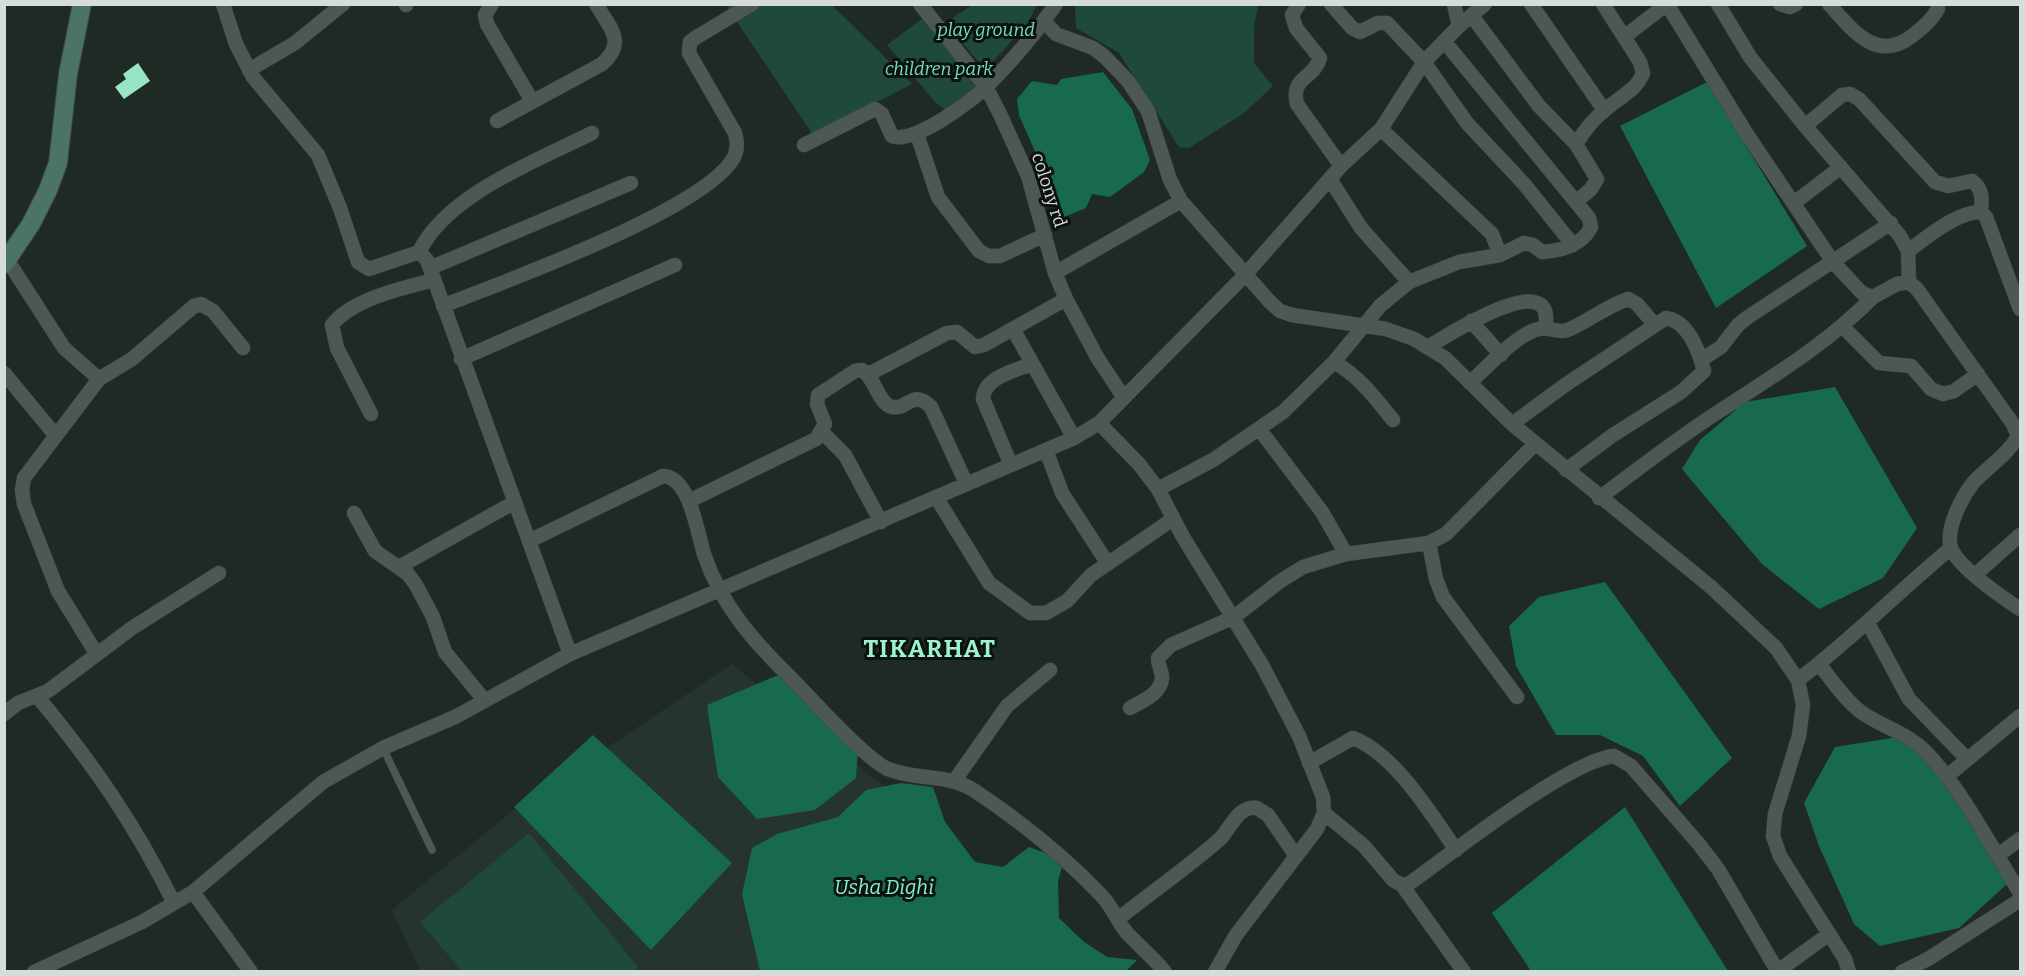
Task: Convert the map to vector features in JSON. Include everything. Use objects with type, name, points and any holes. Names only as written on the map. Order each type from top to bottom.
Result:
[{"type":"main road","points":[[6,263],[48,190],[58,163],[68,74],[82,4]]},
{"type":"street","points":[[249,70],[295,43],[343,4]]},
{"type":"street","points":[[492,4],[485,15],[487,24],[532,101]]},
{"type":"street","points":[[496,121],[602,64],[616,49],[616,41],[596,4]]},
{"type":"street","points":[[443,306],[652,219],[687,198],[725,168],[734,157],[738,144],[735,133],[689,53],[689,47],[695,38],[752,4]]},
{"type":"street","name":"colony rd","points":[[920,4],[986,87],[1028,176],[1055,273],[1066,299],[1097,357],[1124,398]]},
{"type":"street","points":[[804,145],[875,109],[882,114],[892,136],[897,138],[917,134],[986,87],[1056,4]]},
{"type":"street","points":[[1299,4],[1292,15],[1296,28],[1320,58],[1318,66],[1298,83],[1294,94],[1297,104],[1341,166]]},
{"type":"street","points":[[1331,4],[1352,28],[1360,32],[1378,24],[1387,23],[1424,62],[1467,123],[1525,186],[1573,245]]},
{"type":"street","points":[[1455,4],[1459,26]]},
{"type":"street","points":[[34,972],[142,922],[193,892],[323,782],[383,747],[455,717],[570,654],[1074,438],[1099,423],[1244,276],[1341,166],[1381,129],[1424,62],[1459,26],[1485,4]]},
{"type":"street","points":[[1531,4],[1604,110]]},
{"type":"street","points":[[1576,144],[1583,132],[1604,110],[1640,82],[1644,73],[1640,62],[1603,4]]},
{"type":"street","points":[[1624,37],[1667,4],[1833,262],[1862,293],[1874,297]]},
{"type":"street","points":[[1719,4],[1750,57],[1804,126],[1891,223],[1908,251],[1909,282],[1917,289],[2013,424],[2018,436],[2012,447],[1973,483],[1962,500],[1950,534],[1951,548],[1959,559],[2020,609]]},
{"type":"street","points":[[1780,4],[1790,7],[1796,4]]},
{"type":"street","points":[[1829,4],[1851,29],[1876,46],[1892,47],[1902,44],[1932,21],[1938,9],[1937,4]]},
{"type":"street","points":[[226,6],[249,70],[318,155],[340,208],[358,262],[369,269],[419,252],[436,227],[472,197],[592,133]]},
{"type":"street","points":[[1472,16],[1539,106],[1576,144],[1597,178],[1592,189],[1576,202]]},
{"type":"street","points":[[1044,21],[1056,34],[1093,48],[1128,81],[1148,111],[1170,180],[1181,201],[1244,276],[1280,311],[1362,327],[1386,329],[1414,339],[1445,358],[1512,424],[1599,498],[1711,587],[1776,648],[1798,680],[1803,705],[1799,736],[1775,814],[1773,836],[1780,856],[1829,934],[1849,972]]},
{"type":"street","points":[[1158,489],[1192,473],[1260,430],[1308,390],[1394,292],[1409,282],[1459,262],[1500,255],[1524,243],[1533,245],[1542,252],[1573,245],[1587,235],[1591,227],[1589,218],[1444,41]]},
{"type":"street","points":[[1804,126],[1842,95],[1850,94],[1859,99],[1935,182],[1948,186],[1972,181],[1978,186],[1982,194],[1981,212],[1986,218],[2020,309]]},
{"type":"street","points":[[1381,129],[1492,234],[1500,255]]},
{"type":"street","points":[[917,134],[938,198],[979,251],[989,256],[1000,256],[1045,236]]},
{"type":"street","points":[[1794,203],[1841,167]]},
{"type":"street","points":[[1330,179],[1361,228],[1409,282]]},
{"type":"street","points":[[371,414],[332,335],[332,325],[338,317],[631,183]]},
{"type":"street","points":[[1055,273],[1181,201]]},
{"type":"street","points":[[1908,251],[1936,231],[1973,212],[1981,212]]},
{"type":"street","points":[[1701,360],[1721,347],[1743,321],[1891,223]]},
{"type":"street","points":[[419,252],[424,255],[432,274],[513,503],[570,654]]},
{"type":"street","points":[[6,263],[64,348],[99,379]]},
{"type":"street","points":[[461,359],[675,265]]},
{"type":"street","points":[[1599,498],[1715,414],[1772,380],[1843,327],[1874,297],[1897,284],[1909,282]]},
{"type":"street","points":[[869,374],[947,333],[957,332],[975,346],[984,345],[1066,299]]},
{"type":"street","points":[[1470,383],[1524,336],[1537,329],[1545,328],[1556,333],[1569,330],[1615,303],[1628,299],[1637,304],[1655,325]]},
{"type":"street","points":[[1428,347],[1471,321],[1520,301],[1533,302],[1542,309],[1547,320],[1545,328]]},
{"type":"street","points":[[96,653],[58,591],[24,504],[22,490],[24,478],[99,379],[132,359],[194,306],[201,304],[213,311],[243,348]]},
{"type":"street","points":[[1512,424],[1565,385],[1666,318],[1677,320],[1685,328],[1704,371],[1697,380],[1566,470]]},
{"type":"street","points":[[1471,321],[1501,355]]},
{"type":"street","points":[[1843,327],[1879,363],[1911,366],[1931,389],[1942,394],[1953,391],[1978,374]]},
{"type":"street","points":[[1013,329],[1074,438]]},
{"type":"street","points":[[1334,362],[1350,371],[1361,381],[1393,420]]},
{"type":"street","points":[[1011,465],[983,399],[983,390],[990,382],[1032,364]]},
{"type":"street","points":[[689,501],[816,439],[825,424],[817,404],[818,395],[855,371],[862,370],[869,374],[889,407],[896,407],[916,398],[924,400],[931,407],[966,483]]},
{"type":"street","points":[[4,373],[56,436]]},
{"type":"street","points":[[1099,423],[1139,464],[1158,489],[1173,519],[1234,617],[1299,736],[1323,797],[1324,813],[1317,829],[1236,936],[1215,972]]},
{"type":"street","points":[[1260,430],[1322,512],[1346,554]]},
{"type":"street","points":[[822,432],[845,455],[881,522]]},
{"type":"street","points":[[1130,708],[1151,695],[1160,685],[1162,676],[1158,658],[1171,645],[1234,617],[1279,582],[1303,567],[1346,554],[1429,543],[1446,534],[1535,444]]},
{"type":"street","points":[[1046,450],[1062,493],[1108,564]]},
{"type":"street","points":[[529,541],[663,476],[673,476],[680,482],[689,501],[718,589],[764,653],[868,754],[887,768],[955,780],[974,791],[1056,852],[1104,897],[1125,931],[1165,972]]},
{"type":"street","points":[[936,497],[989,583],[1030,613],[1046,613],[1067,601],[1091,575],[1173,519]]},
{"type":"street","points":[[399,567],[513,503]]},
{"type":"street","points":[[354,513],[375,551],[408,574],[427,603],[445,652],[485,700]]},
{"type":"street","points":[[1976,574],[2020,535]]},
{"type":"street","points":[[1429,543],[1436,579],[1443,597],[1517,697]]},
{"type":"street","points":[[1798,680],[1868,623],[1897,593],[1951,548]]},
{"type":"street","points":[[4,714],[18,703],[55,686],[96,653],[219,573]]},
{"type":"street","points":[[1868,623],[1909,699],[1966,759]]},
{"type":"street","points":[[1819,664],[1844,696],[1862,712],[1910,738],[1926,752],[1946,777],[2020,893]]},
{"type":"street","points":[[955,780],[1007,706],[1050,670]]},
{"type":"street","points":[[37,696],[119,804],[174,903]]},
{"type":"street","points":[[1946,777],[2020,716]]},
{"type":"street","points":[[1309,763],[1353,738],[1366,743],[1418,797],[1456,850]]},
{"type":"street","points":[[1402,885],[1410,883],[1560,780],[1598,760],[1614,756],[1631,766],[1718,869],[1778,971],[1829,934]]},
{"type":"street","points":[[1118,919],[1222,836],[1237,817],[1247,809],[1257,808],[1268,815],[1296,856]]},
{"type":"street","points":[[1324,813],[1348,831],[1393,880],[1402,885],[1464,972]]},
{"type":"street","points":[[1997,856],[2020,839]]},
{"type":"street","points":[[193,892],[250,972]]},
{"type":"street","points":[[1902,972],[1928,959],[2020,900]]},
{"type":"lane","points":[[383,747],[432,850]]},
{"type":"shaded area","points":[[732,664],[1112,971],[420,971],[392,910],[511,812]]},
{"type":"green space","points":[[732,4],[832,5],[912,84],[813,135],[727,7]]},
{"type":"green space","name":"play ground","points":[[974,4],[1037,5],[1027,24],[988,67],[976,59],[946,22]]},
{"type":"green space","points":[[1075,5],[1258,5],[1254,27],[1254,63],[1273,86],[1244,113],[1189,148],[1179,147],[1119,53],[1076,28]]},
{"type":"green space","name":"children park","points":[[923,18],[982,86],[947,111],[936,103],[887,45]]},
{"type":"green space","points":[[529,833],[638,967],[633,971],[462,971],[420,922]]},
{"type":"water","points":[[1103,72],[1132,109],[1150,160],[1144,172],[1110,197],[1092,194],[1086,208],[1064,217],[1019,115],[1017,99],[1032,81],[1057,85],[1061,79]]},
{"type":"water","points":[[1707,82],[1807,246],[1716,308],[1620,126]]},
{"type":"water","points":[[1835,387],[1917,528],[1883,578],[1819,609],[1762,564],[1682,469],[1700,440],[1745,402]]},
{"type":"water","points":[[1605,582],[1732,758],[1680,806],[1643,756],[1600,735],[1556,735],[1516,666],[1509,626],[1539,597]]},
{"type":"water","points":[[783,673],[858,750],[856,778],[815,810],[757,819],[718,777],[707,705]]},
{"type":"water","points":[[593,735],[732,863],[651,950],[514,807]]},
{"type":"water","points":[[1898,737],[1931,761],[2008,883],[1959,928],[1880,946],[1854,924],[1819,846],[1804,803],[1835,747]]},
{"type":"water","name":"Usha Dighi","points":[[901,783],[933,787],[945,822],[975,862],[1003,867],[1029,847],[1051,855],[1062,867],[1058,881],[1059,918],[1083,941],[1107,957],[1137,960],[1125,972],[760,971],[742,894],[752,848],[777,834],[838,817],[866,790]]},
{"type":"water","points":[[1625,807],[1728,971],[1531,971],[1492,913]]},
{"type":"building","points":[[138,63],[150,81],[124,99],[115,87],[126,79],[123,74]]},
{"type":"district","name":"TIKARHAT","points":[[930,649]]}]
